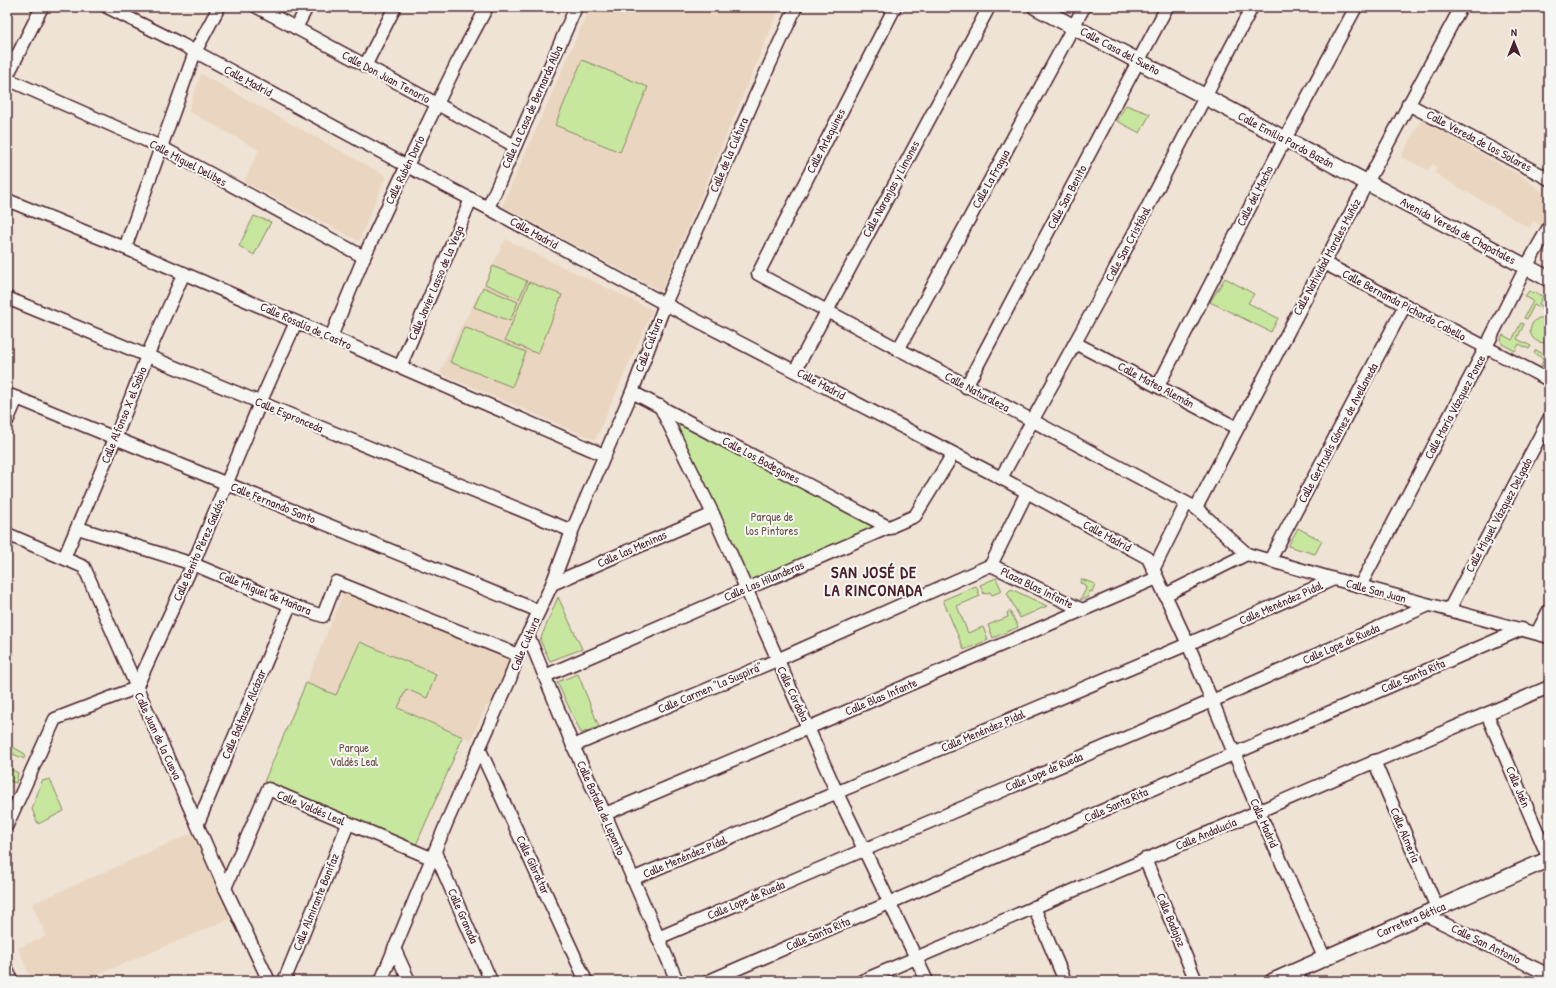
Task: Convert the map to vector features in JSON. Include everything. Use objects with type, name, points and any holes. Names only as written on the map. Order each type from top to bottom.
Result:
[{"type":"street","points":[[7,76],[42,7]]},
{"type":"street","name":"Calle Madrid","points":[[107,7],[181,44],[665,304],[1001,478],[1148,558],[1188,644],[1259,812],[1324,958]]},
{"type":"street","points":[[125,248],[195,52],[219,7]]},
{"type":"street","name":"Calle Don Juan Tenorio","points":[[257,7],[515,146]]},
{"type":"street","points":[[296,28],[307,7]]},
{"type":"street","points":[[365,66],[395,7]]},
{"type":"street","name":"Calle Rubén Darío","points":[[331,337],[364,257],[437,104],[486,7]]},
{"type":"street","name":"Calle La Casa de Bernarda Alba","points":[[488,208],[576,7]]},
{"type":"street","name":"Calle de la Cultura","points":[[665,304],[753,101],[796,7]]},
{"type":"street","name":"Calle Arlequines","points":[[758,274],[895,7]]},
{"type":"street","name":"Calle Naranjas y Limones","points":[[795,371],[989,7]]},
{"type":"street","name":"Calle Casa del Sueño","points":[[1036,7],[1205,96]]},
{"type":"street","name":"Calle La Fragua","points":[[898,350],[1084,7]]},
{"type":"street","name":"Calle San Benito","points":[[966,387],[1167,7]]},
{"type":"street","name":"Calle San Cristóbal","points":[[1001,478],[1033,422],[1252,7]]},
{"type":"street","name":"Calle del Macho","points":[[1158,386],[1285,139],[1356,7]]},
{"type":"street","name":"Calle Natividad Morales Muñóz","points":[[1155,573],[1191,506],[1236,428],[1461,7]]},
{"type":"street","name":"Calle Miguel Delibes","points":[[7,79],[161,147],[364,257]]},
{"type":"street","name":"Calle Emilia Pardo Bazán","points":[[1205,96],[1367,184]]},
{"type":"street","name":"Calle Vereda de los Solares","points":[[1408,104],[1549,179]]},
{"type":"street","name":"Avenida Vereda de Chapatales","points":[[1367,184],[1549,279]]},
{"type":"street","name":"Calle Javier Lasso de la Vega","points":[[400,367],[471,199]]},
{"type":"street","name":"Calle Rosalía de Castro","points":[[7,200],[184,273],[604,455]]},
{"type":"street","name":"Calle María Vázquez Ponce","points":[[1360,586],[1486,348],[1526,267],[1549,227]]},
{"type":"street","name":"Calle Bernanda Pichardo Cabello","points":[[1324,263],[1549,380]]},
{"type":"street","name":"Calle Alfonso X el Sabio","points":[[64,558],[115,439],[147,356],[184,273]]},
{"type":"street","name":"Calle Naturaleza","points":[[758,274],[966,387],[1191,506]]},
{"type":"street","name":"Calle Espronceda","points":[[7,298],[572,531]]},
{"type":"street","name":"Calle Cultura","points":[[381,981],[433,855],[510,679],[518,655],[552,584],[572,531],[632,392],[665,304]]},
{"type":"street","name":"Calle Gertrudis Gómez de Avellaneda","points":[[1270,560],[1405,305]]},
{"type":"street","name":"Calle Benito Pérez Galdós","points":[[136,688],[193,564],[260,403],[296,322]]},
{"type":"street","name":"Calle Mateo Alemán","points":[[1075,343],[1236,428]]},
{"type":"street","name":"Calle Los Bodegones","points":[[632,392],[890,528]]},
{"type":"street","points":[[7,421],[12,396]]},
{"type":"street","name":"Calle Fernando Santo","points":[[12,396],[539,611]]},
{"type":"street","name":"Calle Córdoba","points":[[660,406],[713,514],[837,792],[889,904],[927,981]]},
{"type":"street","name":"Calle Miguel Vázquez Delgado","points":[[1449,610],[1549,419]]},
{"type":"street","name":"Calle Las Hilanderas","points":[[545,676],[915,516],[954,454]]},
{"type":"street","points":[[992,565],[1027,492]]},
{"type":"street","name":"Calle San Juan","points":[[1191,506],[1248,554],[1334,579],[1543,635]]},
{"type":"street","name":"Calle las Meninas","points":[[552,584],[713,514]]},
{"type":"street","name":"Calle Miguel de Mañara","points":[[78,528],[193,564],[290,605],[323,616],[336,582],[518,655]]},
{"type":"street","name":"Calle Juan de la Cueva","points":[[7,534],[84,567],[225,888],[269,981]]},
{"type":"street","points":[[1165,595],[1248,554]]},
{"type":"street","name":"Plaza Blas Infante","points":[[992,565],[1082,610]]},
{"type":"street","name":"Calle Carmen \"La Suspirá\"","points":[[573,746],[777,660],[992,565]]},
{"type":"street","name":"Calle Blas Infante","points":[[605,814],[1082,610],[1155,573]]},
{"type":"street","name":"Calle Menéndez Pidal","points":[[632,879],[1188,644],[1334,579]]},
{"type":"street","name":"Calle Baltasar Alcázar","points":[[198,824],[290,605]]},
{"type":"street","name":"Calle Lope de Rueda","points":[[658,938],[1212,701],[1429,605]]},
{"type":"street","points":[[1543,635],[1549,610]]},
{"type":"street","name":"Calle Santa Rita","points":[[709,981],[1522,629]]},
{"type":"street","name":"Calle Batalla de Lepanto","points":[[528,635],[573,746],[605,814],[658,938],[673,980]]},
{"type":"street","name":"Calle Andalucía","points":[[862,981],[1549,687]]},
{"type":"street","points":[[7,825],[55,719],[136,688]]},
{"type":"street","name":"Calle Jaén","points":[[1487,714],[1549,859]]},
{"type":"street","name":"Calle Gibraltar","points":[[479,748],[586,981]]},
{"type":"street","name":"Calle Almería","points":[[1374,761],[1430,911]]},
{"type":"street","name":"Calle Valdés Leal","points":[[225,888],[268,789],[348,824],[433,855]]},
{"type":"street","name":"Calle Almirante Bonifaz","points":[[284,981],[348,824]]},
{"type":"street","name":"Calle Granada","points":[[433,855],[492,981]]},
{"type":"street","name":"Calle Badajoz","points":[[1145,859],[1196,981]]},
{"type":"street","name":"Carretera Bética","points":[[1273,981],[1549,859]]},
{"type":"street","points":[[1034,907],[1065,981]]},
{"type":"street","name":"Calle San Antonio","points":[[1430,911],[1549,974]]},
{"type":"street","points":[[394,948],[409,981]]},
{"type":"street","points":[[7,970],[12,981]]},
{"type":"street","points":[[1287,974],[1301,981]]},
{"type":"shaded area","points":[[590,7],[780,7],[661,291],[502,206]]},
{"type":"shaded area","points":[[201,74],[386,176],[359,241],[244,182],[259,150],[188,111]]},
{"type":"shaded area","points":[[1421,120],[1525,178],[1549,198],[1549,206],[1542,219],[1544,220],[1541,225],[1533,221],[1529,228],[1434,173],[1437,167],[1432,164],[1428,170],[1401,157]]},
{"type":"shaded area","points":[[505,239],[653,310],[595,440],[440,373],[459,330],[480,293]]},
{"type":"shaded area","points":[[345,590],[513,661],[493,705],[486,706],[471,740],[356,690],[336,695],[306,683]]},
{"type":"shaded area","points":[[192,833],[230,919],[83,981],[32,981],[18,948],[46,936],[32,904]]},
{"type":"green space","points":[[582,60],[648,87],[620,152],[555,125]]},
{"type":"green space","points":[[1126,105],[1150,114],[1140,133],[1117,121]]},
{"type":"green space","points":[[254,216],[271,222],[254,255],[239,246]]},
{"type":"green space","points":[[493,266],[527,281],[519,299],[485,284]]},
{"type":"green space","points":[[1225,278],[1254,294],[1248,303],[1278,318],[1271,332],[1210,302]]},
{"type":"green space","points":[[529,282],[562,295],[538,354],[505,340]]},
{"type":"green space","points":[[483,287],[518,302],[510,321],[474,307]]},
{"type":"green space","points":[[1529,291],[1543,296],[1539,304],[1549,310],[1548,312],[1534,305],[1527,319],[1524,318],[1533,301],[1525,296]]},
{"type":"green space","points":[[1539,318],[1549,319],[1549,342],[1538,342],[1531,335],[1531,326]]},
{"type":"green space","points":[[1521,323],[1524,324],[1517,339],[1531,346],[1529,349],[1519,344],[1515,351],[1502,344],[1501,338],[1503,335],[1512,340]]},
{"type":"green space","points":[[464,327],[526,352],[512,387],[450,362]]},
{"type":"green space","points":[[1536,350],[1549,357],[1549,370],[1541,365],[1544,359],[1534,353]]},
{"type":"green space","name":"Parque de los Pintores","points":[[684,425],[874,525],[874,528],[755,582],[749,581],[677,429],[679,426]]},
{"type":"green space","points":[[1298,528],[1322,541],[1315,554],[1288,546]]},
{"type":"green space","points":[[996,578],[1002,591],[992,595],[990,592],[984,594],[980,585]]},
{"type":"green space","points":[[1081,579],[1095,584],[1092,592],[1090,591],[1088,595],[1089,597],[1080,600],[1086,589],[1084,584],[1080,583]]},
{"type":"green space","points":[[976,586],[980,596],[957,606],[968,633],[983,627],[988,640],[964,650],[943,600]]},
{"type":"green space","points":[[1011,589],[1047,606],[1020,618],[1007,593]]},
{"type":"green space","points":[[558,597],[582,649],[550,661],[540,640]]},
{"type":"green space","points":[[1010,611],[1018,627],[993,638],[988,625],[1008,617],[1007,613]]},
{"type":"green space","name":"Parque Valdés Leal","points":[[360,642],[436,674],[427,698],[406,689],[398,708],[463,737],[416,845],[264,782],[306,683],[336,695]]},
{"type":"green space","points":[[578,674],[599,727],[581,733],[557,682]]},
{"type":"green space","points":[[13,747],[25,754],[24,759],[11,753]]},
{"type":"green space","points":[[7,767],[18,773],[16,783],[7,780]]},
{"type":"green space","points":[[50,779],[64,811],[38,824],[32,809],[42,781]]},
{"type":"district","name":"SAN JOSÉ DE LA RINCONADA","points":[[874,581]]}]
